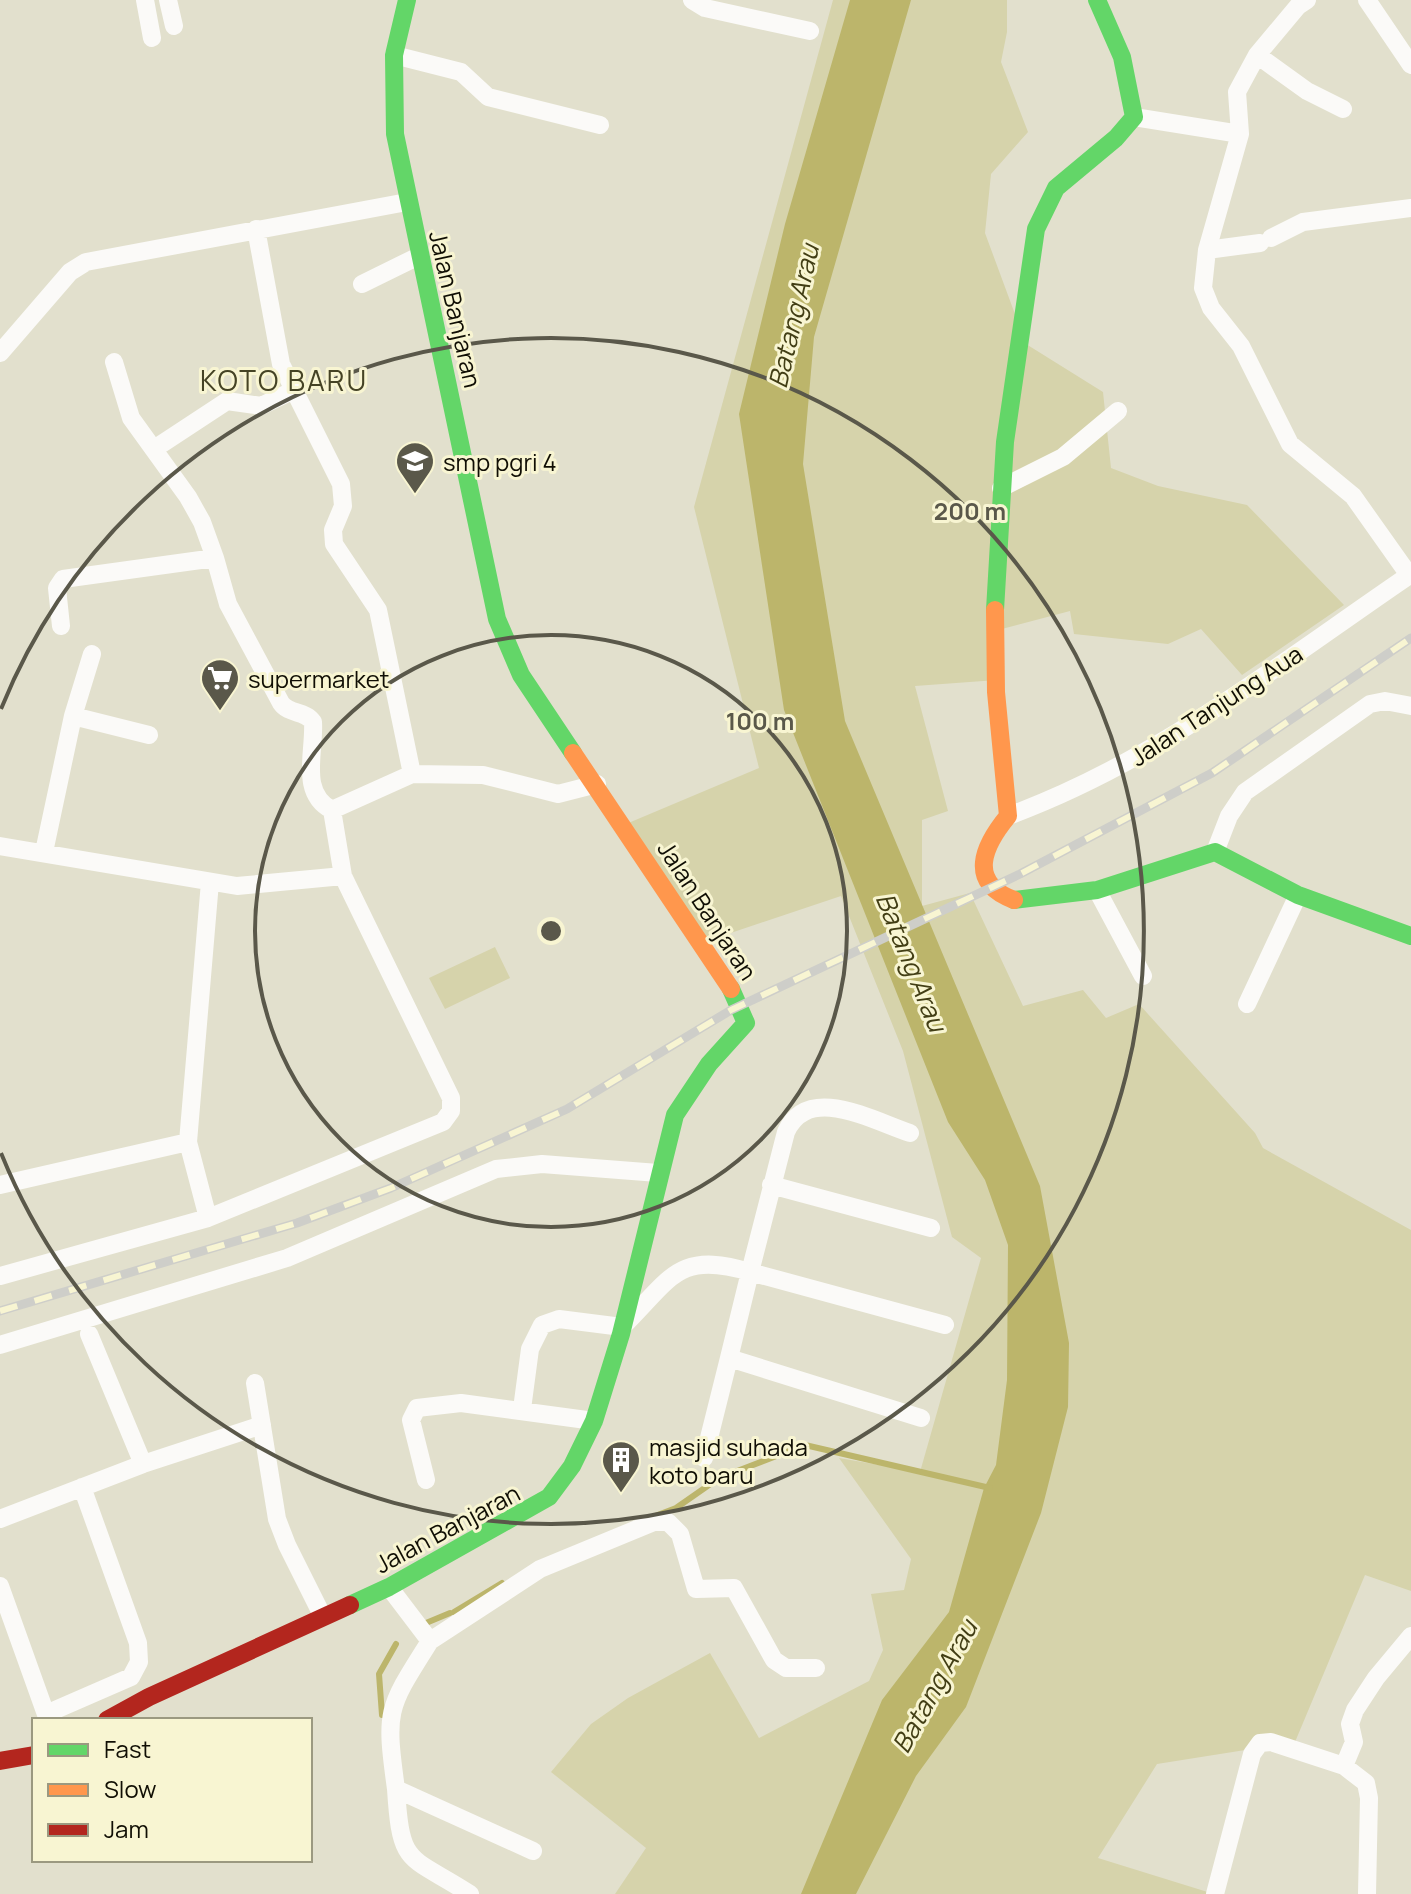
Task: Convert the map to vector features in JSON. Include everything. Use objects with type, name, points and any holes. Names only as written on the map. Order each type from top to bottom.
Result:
[{"type":"street","points":[[145,0],[152,38]]},
{"type":"street","points":[[168,0],[174,26]]},
{"type":"street","name":"Jalan Banjaran","points":[[111,1718],[323,1617],[394,1594],[544,1503],[562,1482],[594,1421],[622,1327],[658,1173],[680,1105],[709,1064],[745,1026],[746,1017],[737,997],[521,675],[497,619],[395,134],[394,55],[407,0]]},
{"type":"street","points":[[692,0],[705,8],[810,31]]},
{"type":"street","points":[[1097,0],[1126,68],[1134,117]]},
{"type":"street","points":[[1367,0],[1411,65]]},
{"type":"street","points":[[1298,2],[1257,55],[1236,97],[1240,134],[1202,271],[1206,299],[1241,346],[1284,434],[1298,454],[1353,496],[1410,574]]},
{"type":"street","points":[[394,55],[461,72],[488,97],[600,125]]},
{"type":"street","points":[[1257,55],[1307,91],[1343,109]]},
{"type":"street","points":[[1134,117],[1240,134]]},
{"type":"street","points":[[1134,117],[1063,180],[1041,216],[1011,387],[1001,488],[995,650],[998,740],[1008,816],[988,840],[983,853],[985,871],[996,891],[1018,901],[1097,890],[1215,852],[1298,895],[1411,936]]},
{"type":"street","points":[[0,353],[79,265],[407,202]]},
{"type":"street","points":[[1207,250],[1265,241],[1303,222],[1411,208]]},
{"type":"street","points":[[256,229],[281,364],[341,484],[343,506],[333,530],[334,544],[378,610],[412,774]]},
{"type":"street","points":[[362,284],[419,256]]},
{"type":"street","points":[[114,362],[131,418],[202,522],[228,604],[281,703],[285,709],[306,715],[313,722],[312,783],[322,805],[332,810]]},
{"type":"street","points":[[154,449],[227,401],[261,406],[294,390]]},
{"type":"street","points":[[1001,488],[1075,449],[1118,411]]},
{"type":"street","points":[[61,626],[57,588],[63,579],[215,558]]},
{"type":"street","name":"Jalan Tanjung Aua","points":[[1008,816],[1098,780],[1169,739],[1410,574]]},
{"type":"street","points":[[44,852],[73,716],[92,654]]},
{"type":"street","points":[[1215,852],[1229,816],[1257,781],[1370,704],[1385,701],[1411,706]]},
{"type":"street","points":[[73,716],[149,735]]},
{"type":"street","points":[[332,810],[412,774],[483,775],[558,794],[597,784]]},
{"type":"street","points":[[0,1276],[208,1218],[436,1126],[449,1114],[449,1092],[343,876],[332,810]]},
{"type":"street","points":[[0,846],[210,882],[257,886],[343,876]]},
{"type":"street","points":[[208,1218],[188,1142],[210,882]]},
{"type":"street","points":[[1097,890],[1143,976]]},
{"type":"street","points":[[1247,1004],[1298,895]]},
{"type":"street","points":[[704,1458],[771,1185],[791,1122],[809,1108],[829,1107],[910,1133]]},
{"type":"street","points":[[0,1185],[188,1142]]},
{"type":"street","points":[[0,1345],[287,1258],[496,1169],[542,1164],[658,1173]]},
{"type":"street","points":[[771,1185],[931,1228]]},
{"type":"street","points":[[522,1409],[530,1349],[542,1325],[559,1319],[622,1327],[688,1266],[718,1262],[945,1325]]},
{"type":"street","points":[[89,1334],[143,1464]]},
{"type":"street","points":[[729,1358],[921,1418]]},
{"type":"street","points":[[255,1383],[277,1519],[323,1617]]},
{"type":"street","points":[[426,1480],[411,1420],[417,1408],[461,1403],[594,1421]]},
{"type":"street","points":[[0,1519],[143,1464],[262,1425]]},
{"type":"street","points":[[0,1586],[47,1717],[131,1677],[139,1662],[138,1643],[82,1487]]},
{"type":"street","points":[[470,1894],[411,1858],[403,1849],[389,1739],[390,1710],[426,1636],[540,1569],[654,1522],[668,1522],[680,1534],[696,1589],[734,1588],[774,1660],[786,1668],[816,1668]]},
{"type":"street","points":[[394,1594],[426,1636]]},
{"type":"street","points":[[1344,1766],[1354,1742],[1350,1724],[1355,1710],[1376,1678],[1411,1636]]},
{"type":"street","points":[[1215,1894],[1252,1754],[1260,1743],[1279,1742],[1344,1766],[1363,1780],[1368,1790],[1367,1894]]},
{"type":"street","points":[[0,1761],[32,1755]]},
{"type":"street","points":[[396,1789],[533,1851]]},
{"type":"shaded area","points":[[833,0],[1007,0],[1007,32],[1001,62],[1028,132],[991,174],[985,233],[1026,344],[1103,392],[1111,468],[1158,486],[1247,505],[1344,605],[1242,675],[1201,629],[1168,644],[1074,634],[1070,611],[998,630],[997,680],[915,686],[948,811],[922,820],[922,906],[970,893],[1023,1006],[1083,990],[1106,1018],[1139,1004],[1255,1133],[1263,1148],[1411,1230],[1411,1591],[1365,1575],[1295,1742],[1157,1764],[1098,1858],[1214,1894],[615,1894],[646,1848],[551,1772],[591,1724],[628,1698],[710,1653],[759,1738],[869,1681],[883,1650],[871,1594],[904,1590],[911,1559],[839,1458],[920,1472],[981,1258],[952,1237],[903,1051],[841,896],[704,942],[626,824],[759,768],[694,507]]},
{"type":"shaded area","points":[[495,947],[510,978],[445,1009],[429,978]]},
{"type":"water","name":"Batang Arau","points":[[850,0],[911,0],[814,337],[803,464],[845,721],[1040,1186],[1069,1343],[1068,1407],[1041,1513],[966,1707],[916,1776],[856,1894],[801,1894],[882,1700],[949,1612],[984,1488],[996,1465],[1007,1380],[1008,1245],[985,1180],[948,1122],[784,710],[739,414],[785,224]]},
{"type":"waterway","points":[[655,1516],[676,1508],[719,1478],[805,1445],[990,1488]]},
{"type":"waterway","points":[[454,1612],[502,1583]]},
{"type":"waterway","points":[[426,1623],[450,1613]]},
{"type":"waterway","points":[[382,1715],[379,1674],[396,1644]]},
{"type":"railway","points":[[0,1311],[297,1223],[391,1188],[567,1109],[731,1010],[1020,874],[1212,773],[1411,638]]},
{"type":"traffic: fast","points":[[407,0],[394,55],[395,134],[497,619],[521,675],[573,753]]},
{"type":"traffic: fast","points":[[995,610],[1005,442],[1036,229],[1056,188],[1116,138],[1134,117],[1122,57],[1097,0]]},
{"type":"traffic: fast","points":[[1014,900],[1097,890],[1215,852],[1298,895],[1411,936]]},
{"type":"traffic: fast","points":[[350,1605],[389,1587],[549,1497],[572,1466],[594,1421],[621,1334],[675,1115],[709,1064],[746,1023],[731,989]]},
{"type":"traffic: slow","points":[[995,610],[996,692],[1008,816],[992,839],[984,862],[989,883],[1014,900]]},
{"type":"traffic: slow","points":[[573,753],[731,989]]},
{"type":"traffic: jam","points":[[111,1718],[149,1697],[350,1605]]},
{"type":"traffic: jam","points":[[0,1761],[32,1755]]},
{"type":"place","name":"smp pgri 4","points":[[415,495]]},
{"type":"place","name":"supermarket","points":[[220,712]]},
{"type":"place","name":"masjid suhada koto baru","points":[[621,1494]]},
{"type":"district","name":"KOTO BARU","points":[[284,380]]}]
